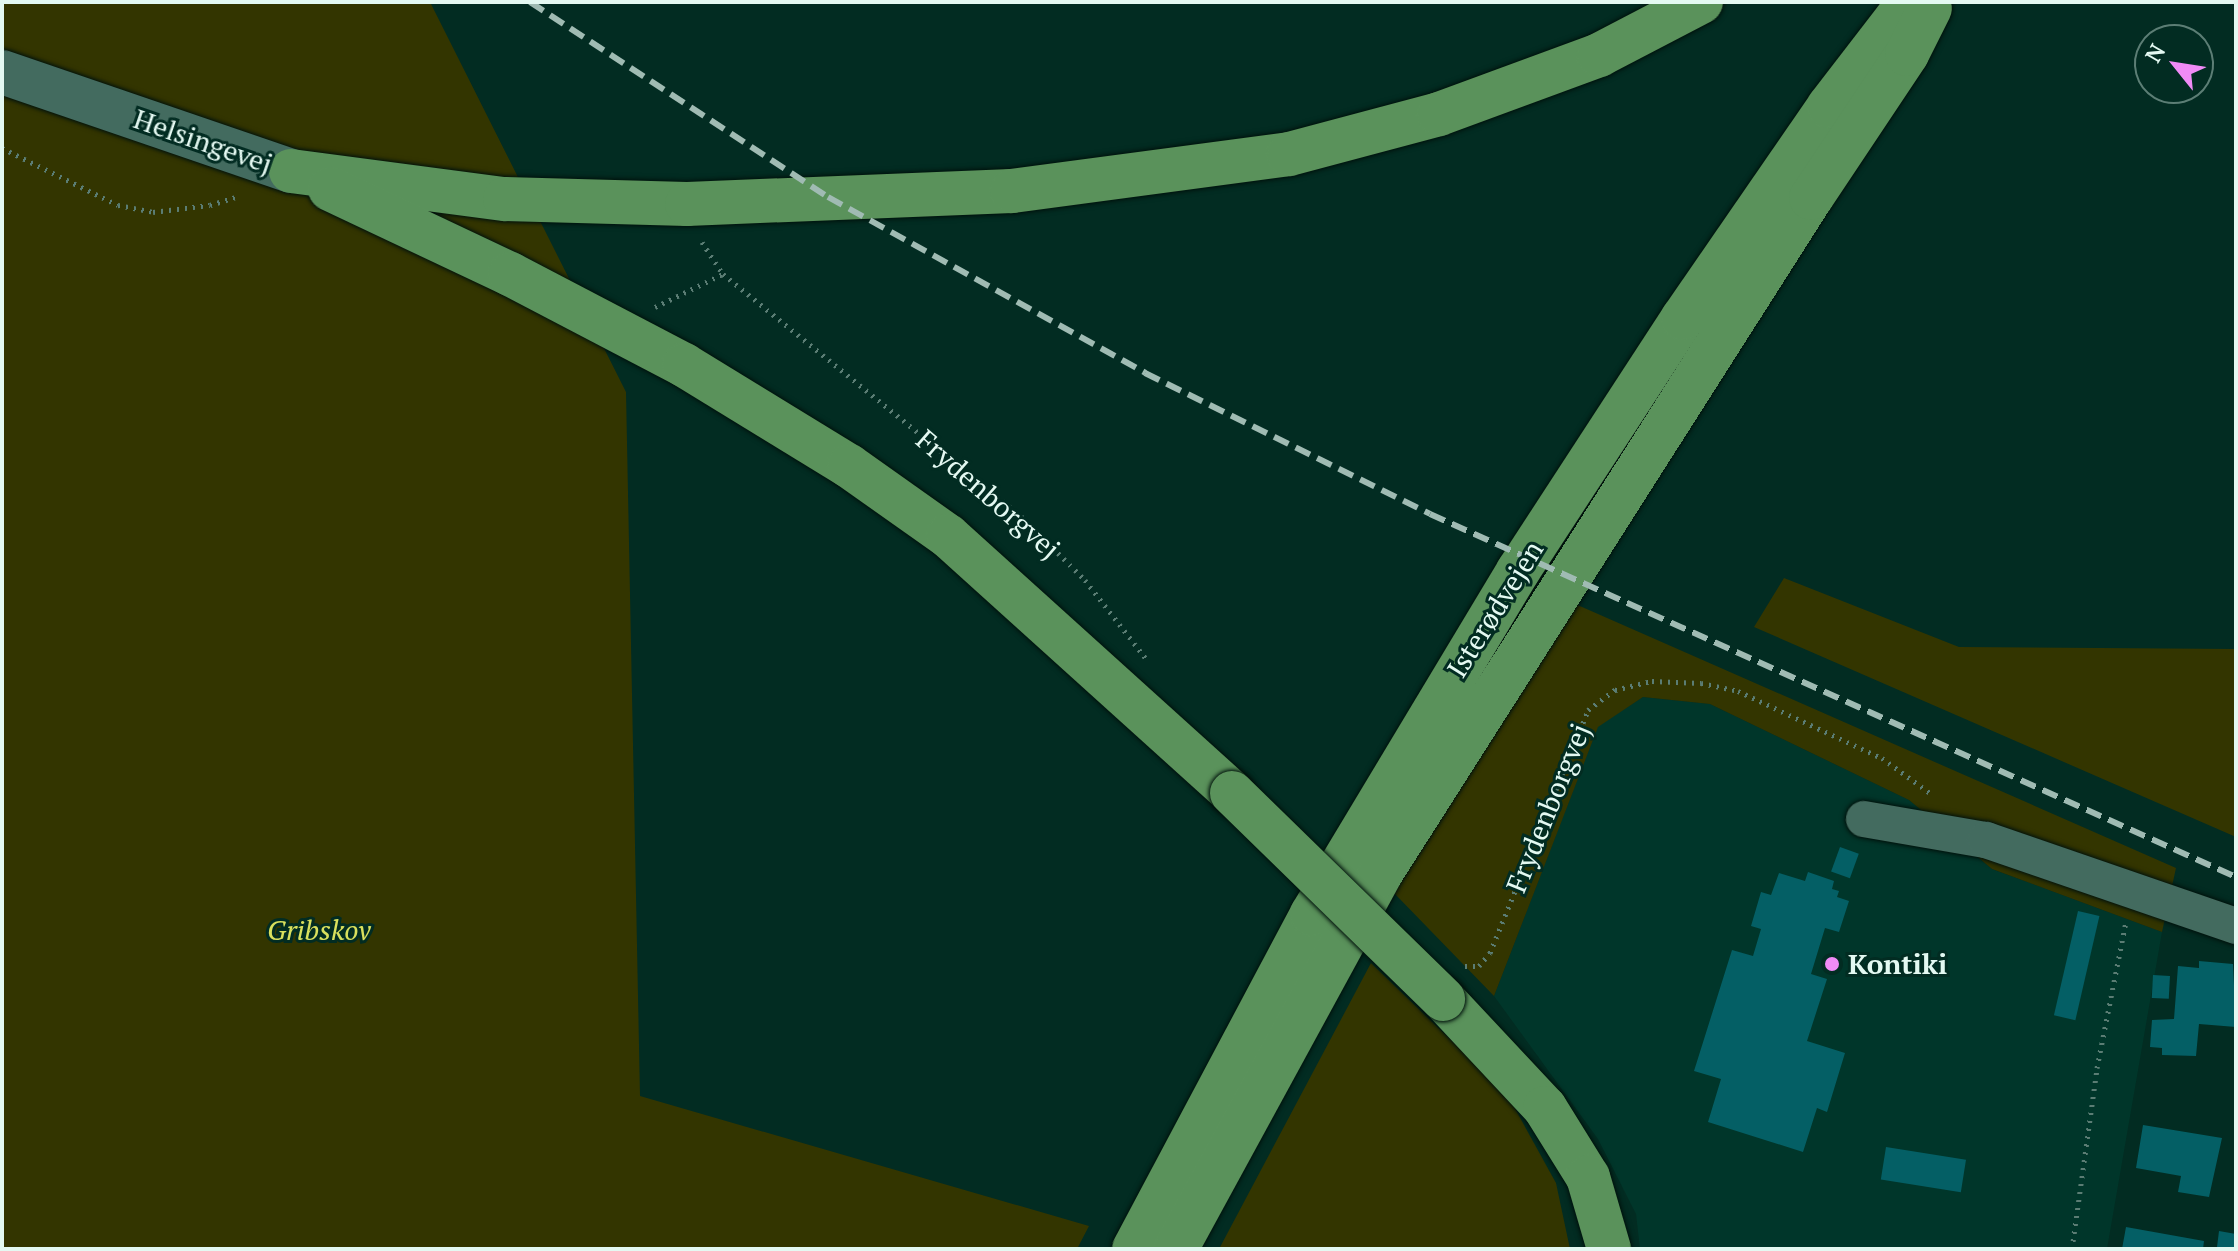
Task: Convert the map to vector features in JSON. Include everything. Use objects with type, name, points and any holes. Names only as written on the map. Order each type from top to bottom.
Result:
[{"type":"highway","points":[[291,171],[505,199],[687,204],[1012,191],[1289,154],[1439,114],[1599,55],[1701,2]]},
{"type":"highway","name":"Isterødvejen","points":[[1134,1249],[1312,914],[1518,571],[1691,306],[1829,106],[1909,2]]},
{"type":"highway","points":[[1176,1249],[1379,876],[1811,198],[1907,54],[1933,2]]},
{"type":"highway","points":[[291,171],[510,274],[684,365],[849,466],[948,536],[1232,793],[1453,983],[1545,1108],[1588,1177],[1609,1249]]},
{"type":"street","name":"Helsingevej","points":[[2,72],[291,171]]},
{"type":"street","points":[[1864,819],[1986,840],[2236,926]]},
{"type":"path","name":"Helsingevej","points":[[2,148],[118,205],[153,212],[210,205],[252,192],[291,171]]},
{"type":"path","name":"Frydenborgvej","points":[[723,274],[1024,519],[1085,580],[1151,665]]},
{"type":"path","name":"Frydenborgvej","points":[[1453,983],[1479,966],[1490,953],[1588,710],[1615,690],[1652,681],[1701,683],[1738,691],[1882,758],[1937,798]]},
{"type":"path","points":[[2072,1249],[2097,1068],[2115,965],[2134,890]]},
{"type":"shaded area","name":"Kontiki","points":[[1643,697],[1710,704],[1909,800],[1992,869],[2162,932],[2107,1249],[1640,1249],[1636,1214],[1598,1139],[1494,996],[1598,726]]},
{"type":"green space","name":"Gribskov","points":[[2,2],[430,2],[626,392],[640,1096],[1089,1226],[1077,1249],[2,1249]]},
{"type":"green space","points":[[1784,578],[1959,647],[2236,649],[2236,837],[1754,627]]},
{"type":"green space","points":[[1573,603],[2176,868],[2162,932],[1992,869],[1909,800],[1710,704],[1643,697],[1598,727],[1494,996],[1394,893]]},
{"type":"green space","points":[[1371,963],[1507,1094],[1556,1183],[1570,1249],[1219,1249]]},
{"type":"building","points":[[1840,847],[1859,854],[1850,878],[1831,871]]},
{"type":"building","points":[[1808,872],[1834,881],[1832,889],[1839,891],[1837,897],[1849,901],[1839,932],[1825,928],[1811,974],[1827,979],[1807,1041],[1845,1053],[1827,1112],[1817,1108],[1803,1152],[1708,1122],[1721,1079],[1694,1071],[1732,950],[1753,956],[1761,929],[1751,926],[1761,892],[1771,895],[1779,873],[1805,881]]},
{"type":"building","points":[[2078,911],[2099,916],[2075,1020],[2054,1015]]},
{"type":"building","points":[[2199,961],[2233,964],[2236,1027],[2199,1024],[2196,1056],[2162,1055],[2162,1048],[2150,1047],[2152,1020],[2174,1019],[2178,966],[2199,968]]},
{"type":"building","points":[[2153,975],[2170,976],[2169,999],[2152,998]]},
{"type":"building","points":[[2143,1125],[2222,1138],[2209,1197],[2178,1192],[2181,1176],[2136,1168]]},
{"type":"building","points":[[1886,1147],[1966,1160],[1961,1192],[1881,1180]]},
{"type":"building","points":[[2126,1227],[2204,1241],[2203,1249],[2122,1249]]},
{"type":"building","points":[[2219,1231],[2236,1234],[2236,1249],[2217,1247]]},
{"type":"railway","points":[[530,2],[828,197],[1145,373],[1430,514],[2236,877]]},
{"type":"place","name":"Kontiki","points":[[1832,964]]}]
